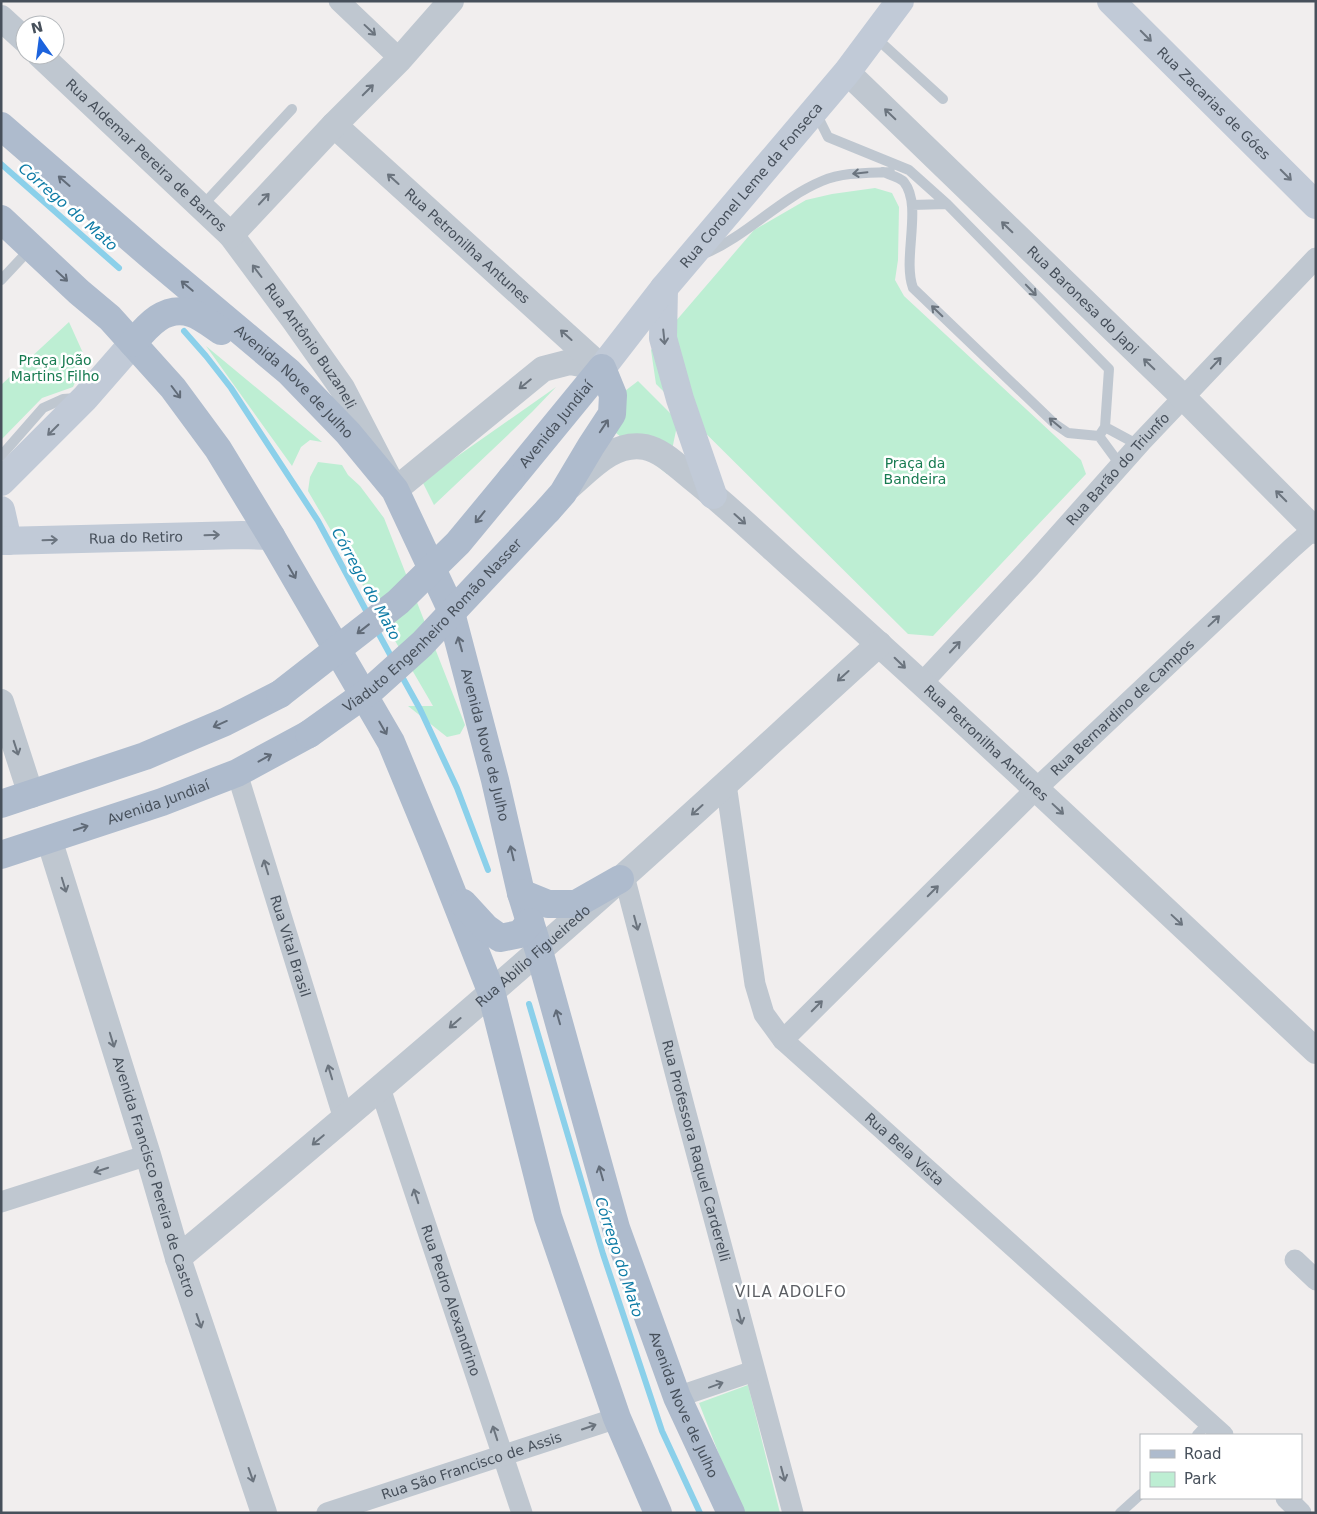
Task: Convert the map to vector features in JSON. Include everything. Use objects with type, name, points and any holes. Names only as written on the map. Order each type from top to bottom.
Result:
[{"type":"main road","name":"Rua Coronel Leme da Fonseca","points":[[602,368],[664,288],[847,72],[900,1]]},
{"type":"main road","name":"Rua Zacarias de Góes","points":[[1111,1],[1316,205]]},
{"type":"main road","name":"Avenida Nove de Julho","points":[[1,126],[152,257],[289,372],[348,433],[395,490],[449,605],[495,780],[521,893],[539,950],[616,1228],[677,1397],[731,1513]]},
{"type":"main road","points":[[1,219],[79,292],[110,318],[173,388],[218,449],[391,742],[491,991],[548,1217],[616,1418],[658,1513]]},
{"type":"main road","points":[[664,288],[663,338],[680,399],[713,495]]},
{"type":"main road","points":[[1,482],[85,398],[145,328],[159,316],[177,311],[192,313],[289,372]]},
{"type":"main road","name":"Avenida Jundiaí","points":[[31,795],[145,756],[225,722],[280,694],[398,602],[458,543],[602,368]]},
{"type":"main road","name":"Viaduto Engenheiro Romão Nasser","points":[[309,734],[372,688],[422,644],[555,502],[612,414],[612,395],[602,368]]},
{"type":"main road","points":[[1,510],[5,541]]},
{"type":"main road","name":"Rua do Retiro","points":[[5,541],[242,534],[271,536]]},
{"type":"main road","name":"Avenida Jundiaí","points":[[1,855],[162,802],[237,773],[309,734]]},
{"type":"main road","points":[[1,804],[31,795]]},
{"type":"main road","points":[[521,893],[548,904],[576,904],[622,878]]},
{"type":"main road","points":[[452,891],[486,928],[500,938],[520,934],[530,922]]},
{"type":"street","points":[[339,1],[400,59]]},
{"type":"street","points":[[231,235],[334,125],[400,59],[451,1]]},
{"type":"street","points":[[1,18],[15,31]]},
{"type":"street","name":"Rua Aldemar Pereira de Barros","points":[[51,65],[231,235]]},
{"type":"street","name":"Rua Baronesa do Japi","points":[[847,72],[1315,529]]},
{"type":"street","name":"Rua Petronilha Antunes","points":[[334,125],[602,368]]},
{"type":"street","name":"Rua Antônio Buzaneli","points":[[231,235],[342,388],[395,490]]},
{"type":"street","name":"Rua Barão do Triunfo","points":[[922,683],[1142,441],[1316,258]]},
{"type":"street","points":[[395,490],[543,369],[570,362],[602,368]]},
{"type":"street","name":"Rua Petronilha Antunes","points":[[555,502],[605,457],[619,449],[632,446],[647,447],[663,454],[713,495],[1037,788],[1316,1051]]},
{"type":"street","name":"Rua Bernardino de Campos","points":[[783,1040],[1037,788],[1292,548],[1315,529]]},
{"type":"street","name":"Rua Abilio Figueiredo","points":[[178,1258],[344,1119],[622,878],[879,644]]},
{"type":"street","points":[[1,702],[31,795]]},
{"type":"street","name":"Rua Vital Brasil","points":[[237,773],[344,1119]]},
{"type":"street","name":"Rua Bela Vista","points":[[726,784],[755,984],[764,1014],[783,1040],[1209,1431]]},
{"type":"street","name":"Avenida Francisco Pereira de Castro","points":[[49,839],[178,1258],[264,1513]]},
{"type":"street","name":"Rua Professora Raquel Carderelli","points":[[622,878],[794,1513]]},
{"type":"street","name":"Rua Pedro Alexandrino","points":[[380,1088],[522,1513]]},
{"type":"street","points":[[1,1202],[148,1156]]},
{"type":"street","points":[[1295,1260],[1316,1280]]},
{"type":"street","points":[[677,1397],[754,1371]]},
{"type":"street","name":"Rua São Francisco de Assis","points":[[327,1513],[616,1418]]},
{"type":"street","points":[[1287,1499],[1301,1513]]},
{"type":"lane","points":[[874,36],[943,99]]},
{"type":"lane","points":[[202,206],[292,109]]},
{"type":"lane","points":[[814,110],[828,137],[909,170],[947,204],[1109,369],[1105,427],[1100,436]]},
{"type":"lane","points":[[685,263],[709,253],[730,241],[789,200],[823,181],[858,173],[909,170]]},
{"type":"lane","points":[[884,172],[903,181],[910,193],[912,205],[909,273],[913,288],[1055,424],[1068,433],[1100,436],[1121,466]]},
{"type":"lane","points":[[912,205],[947,204]]},
{"type":"lane","points":[[1,280],[32,247]]},
{"type":"lane","points":[[1,456],[43,408],[63,399],[85,398]]},
{"type":"lane","points":[[1105,427],[1131,440],[1142,441]]},
{"type":"lane","points":[[1120,1513],[1140,1495]]},
{"type":"green space","name":"Praça da Bandeira","points":[[875,188],[892,193],[899,207],[898,260],[895,280],[904,296],[1081,460],[1086,474],[933,636],[908,634],[656,384],[651,350],[754,230],[806,200]]},
{"type":"green space","name":"Praça João Martins Filho","points":[[69,322],[83,353],[82,368],[73,387],[42,398],[1,440],[1,385]]},
{"type":"green space","points":[[206,346],[322,442],[310,440],[301,447],[292,466]]},
{"type":"green space","points":[[638,381],[678,421],[667,474],[616,433],[621,394]]},
{"type":"green space","points":[[556,387],[532,412],[434,505],[422,481]]},
{"type":"green space","points":[[318,462],[342,465],[348,475],[360,486],[384,518],[465,725],[460,734],[447,737],[408,706],[433,706],[308,491],[310,477]]},
{"type":"green space","points":[[748,1385],[780,1513],[742,1513],[699,1403]]},
{"type":"waterway","name":"Córrego do Mato","points":[[1,164],[119,268]]},
{"type":"waterway","name":"Córrego do Mato","points":[[184,331],[231,388],[318,521],[369,616]]},
{"type":"waterway","name":"Córrego do Mato","points":[[375,627],[393,660]]},
{"type":"waterway","name":"Córrego do Mato","points":[[400,673],[420,709],[457,788],[488,870]]},
{"type":"waterway","name":"Córrego do Mato","points":[[529,1004],[603,1254],[662,1431],[700,1513]]},
{"type":"district","name":"VILA ADOLFO","points":[[791,1292]]}]
